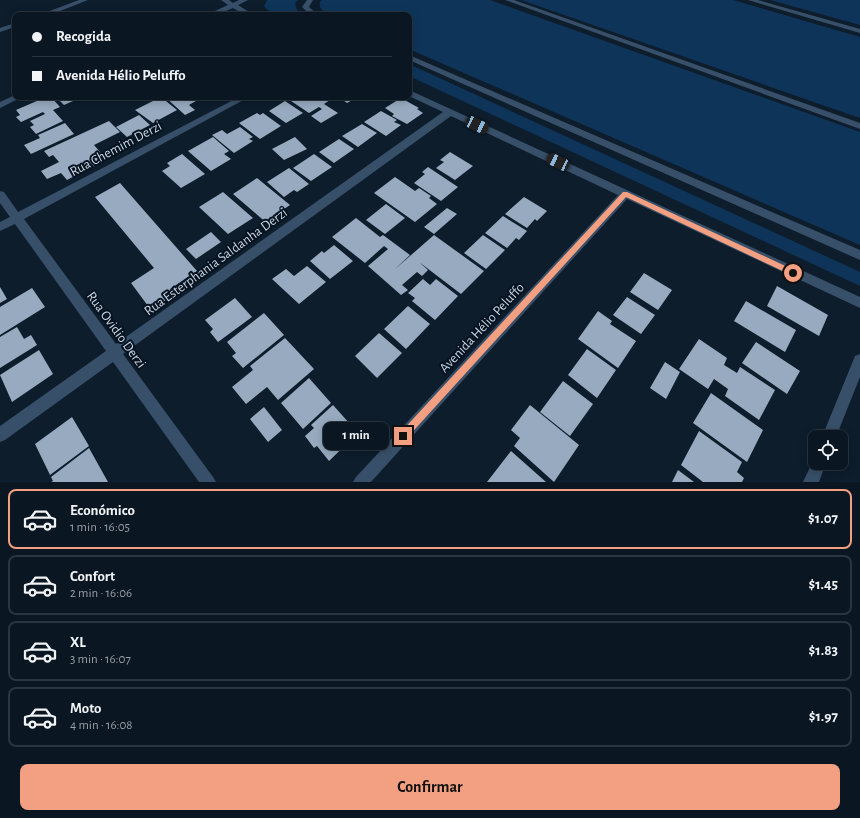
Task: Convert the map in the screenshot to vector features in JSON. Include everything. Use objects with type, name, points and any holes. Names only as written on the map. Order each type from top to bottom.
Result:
[{"type":"street","points":[[51,12],[85,0]]},
{"type":"street","points":[[224,0],[244,12]]},
{"type":"street","points":[[217,12],[245,0]]},
{"type":"street","points":[[310,0],[305,7],[311,12]]},
{"type":"street","points":[[508,0],[860,126]]},
{"type":"street","points":[[751,0],[860,31]]},
{"type":"street","points":[[0,30],[12,26]]},
{"type":"street","points":[[412,58],[860,255]]},
{"type":"street","points":[[412,94],[860,303]]},
{"type":"street","points":[[0,105],[12,100]]},
{"type":"street","name":"Rua Chemim Derzi","points":[[0,226],[239,100]]},
{"type":"street","name":"Rua Esterphania Saldanha Derzi","points":[[0,435],[450,112]]},
{"type":"street","name":"Avenida Hélio Peluffo","points":[[361,482],[625,194]]},
{"type":"street","name":"Rua Ovidio Derzi","points":[[0,195],[208,482]]},
{"type":"street","points":[[832,430],[860,360]]},
{"type":"street","points":[[811,482],[816,470]]},
{"type":"shaded area","points":[[267,0],[298,0],[295,3],[297,10],[299,12],[272,12],[264,6]]},
{"type":"shaded area","points":[[322,0],[490,0],[860,132],[860,245],[412,50],[412,12],[324,12],[320,7],[320,2]]},
{"type":"shaded area","points":[[521,0],[733,0],[860,37],[860,118]]},
{"type":"shaded area","points":[[770,0],[860,0],[860,25]]},
{"type":"shaded area","points":[[412,65],[860,272],[860,286],[412,77]]},
{"type":"building","points":[[39,100],[54,100],[60,107],[53,110],[63,121],[36,134],[30,127],[34,125],[30,121],[45,114],[43,112],[21,122],[16,117],[20,115],[16,110]]},
{"type":"building","points":[[62,100],[75,100],[64,105],[60,101]]},
{"type":"building","points":[[155,100],[165,100],[177,110],[153,123],[135,110]]},
{"type":"building","points":[[168,100],[198,100],[189,105],[195,110],[185,115]]},
{"type":"building","points":[[290,100],[330,100],[324,104],[338,113],[321,123],[311,116],[322,109],[319,107],[309,113]]},
{"type":"building","points":[[343,100],[352,100],[347,103]]},
{"type":"building","points":[[398,100],[405,100],[419,108],[417,109],[423,113],[407,124],[392,116],[394,114],[385,108]]},
{"type":"building","points":[[285,101],[303,113],[286,123],[269,111]]},
{"type":"building","points":[[381,111],[397,120],[394,122],[401,125],[386,136],[364,122]]},
{"type":"building","points":[[257,113],[260,115],[263,113],[281,126],[260,139],[239,123]]},
{"type":"building","points":[[139,115],[150,125],[127,137],[116,127]]},
{"type":"building","points":[[109,121],[120,132],[94,145],[106,159],[67,180],[61,173],[47,179],[41,171],[59,162],[53,155],[49,157],[44,151]]},
{"type":"building","points":[[65,123],[74,134],[31,154],[24,145],[40,138],[38,135]]},
{"type":"building","points":[[362,124],[377,133],[358,147],[342,136]]},
{"type":"building","points":[[240,127],[253,137],[249,139],[253,141],[234,153],[212,135],[222,130],[227,134]]},
{"type":"building","points":[[213,137],[229,151],[224,154],[231,159],[211,171],[188,151]]},
{"type":"building","points":[[295,137],[307,149],[284,160],[272,149]]},
{"type":"building","points":[[339,139],[354,149],[334,163],[319,152]]},
{"type":"building","points":[[450,152],[473,166],[455,180],[436,168],[444,162],[440,160]]},
{"type":"building","points":[[182,154],[205,174],[181,188],[162,171],[170,166],[167,163]]},
{"type":"building","points":[[314,154],[332,167],[311,181],[293,168]]},
{"type":"building","points":[[428,167],[458,187],[441,201],[414,183],[425,174],[422,172]]},
{"type":"building","points":[[289,168],[309,184],[297,192],[294,190],[284,197],[267,182]]},
{"type":"building","points":[[395,177],[415,191],[419,188],[431,196],[429,198],[437,204],[415,222],[374,193]]},
{"type":"building","points":[[257,178],[290,205],[281,211],[284,214],[269,225],[233,194]]},
{"type":"building","points":[[120,183],[197,271],[170,289],[175,294],[151,310],[131,283],[154,268],[95,197]]},
{"type":"building","points":[[223,192],[253,218],[228,234],[199,207]]},
{"type":"building","points":[[524,197],[547,211],[537,221],[535,219],[527,228],[505,214]]},
{"type":"building","points":[[386,204],[405,218],[385,234],[366,220]]},
{"type":"building","points":[[447,208],[457,214],[434,234],[424,227]]},
{"type":"building","points":[[503,216],[527,231],[519,240],[516,238],[507,248],[485,233]]},
{"type":"building","points":[[356,218],[380,237],[383,235],[410,255],[394,270],[434,235],[484,271],[461,294],[419,262],[428,270],[422,276],[417,272],[402,285],[408,290],[401,295],[368,266],[388,249],[384,246],[365,263],[332,237]]},
{"type":"building","points":[[211,232],[221,242],[196,259],[186,249]]},
{"type":"building","points":[[483,235],[505,250],[486,269],[464,253]]},
{"type":"building","points":[[334,245],[353,261],[330,279],[310,261],[322,251],[324,253]]},
{"type":"building","points":[[307,266],[326,282],[299,304],[272,279],[286,269],[294,276]]},
{"type":"building","points":[[644,273],[672,290],[658,310],[630,292]]},
{"type":"building","points":[[423,279],[430,285],[436,279],[458,296],[435,320],[412,301],[415,298],[408,293]]},
{"type":"building","points":[[777,286],[828,315],[819,336],[767,306]]},
{"type":"building","points":[[0,287],[7,299],[0,303]]},
{"type":"building","points":[[32,288],[45,307],[0,335],[0,307]]},
{"type":"building","points":[[627,297],[655,315],[641,334],[613,315]]},
{"type":"building","points":[[235,298],[252,317],[218,342],[210,332],[213,329],[205,320]]},
{"type":"building","points":[[746,301],[796,330],[785,352],[734,321]]},
{"type":"building","points":[[408,306],[430,324],[406,349],[384,329]]},
{"type":"building","points":[[598,311],[612,321],[610,324],[636,341],[618,368],[578,339]]},
{"type":"building","points":[[264,313],[284,335],[243,368],[232,356],[236,353],[227,342]]},
{"type":"building","points":[[17,327],[24,339],[31,335],[37,345],[0,368],[0,337]]},
{"type":"building","points":[[379,333],[402,353],[377,378],[355,356]]},
{"type":"building","points":[[285,338],[314,369],[278,400],[267,387],[246,404],[232,387],[253,370],[250,366]]},
{"type":"building","points":[[699,339],[727,358],[724,365],[737,373],[740,367],[775,390],[759,420],[725,396],[728,389],[714,379],[708,389],[679,369]]},
{"type":"building","points":[[756,342],[800,371],[787,394],[742,363]]},
{"type":"building","points":[[587,349],[616,370],[597,398],[568,375]]},
{"type":"building","points":[[39,350],[53,374],[12,402],[0,375]]},
{"type":"building","points":[[665,362],[680,372],[666,399],[650,388]]},
{"type":"building","points":[[309,378],[331,403],[303,429],[281,403]]},
{"type":"building","points":[[563,381],[593,404],[570,436],[540,412]]},
{"type":"building","points":[[711,393],[763,430],[747,462],[693,423]]},
{"type":"building","points":[[333,405],[358,433],[329,461],[317,446],[314,448],[305,436],[314,428],[311,425]]},
{"type":"building","points":[[530,405],[579,445],[554,482],[514,446],[520,438],[511,430]]},
{"type":"building","points":[[264,407],[282,430],[268,442],[250,419]]},
{"type":"building","points":[[72,417],[89,446],[50,475],[35,444]]},
{"type":"building","points":[[699,431],[742,462],[737,472],[744,478],[742,482],[703,482],[681,465]]},
{"type":"building","points":[[89,448],[108,482],[51,482],[53,481],[51,477]]},
{"type":"building","points":[[511,451],[546,482],[487,482]]},
{"type":"building","points":[[678,470],[694,482],[672,482]]},
{"type":"route","points":[[403,436],[625,194],[793,273]]}]
